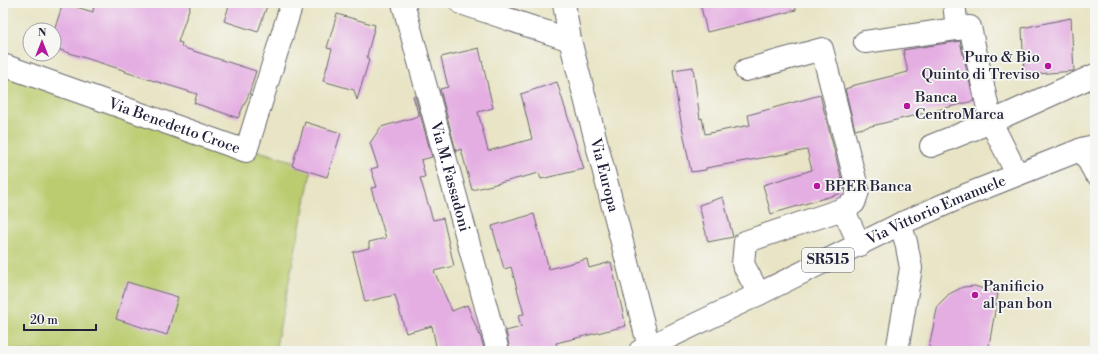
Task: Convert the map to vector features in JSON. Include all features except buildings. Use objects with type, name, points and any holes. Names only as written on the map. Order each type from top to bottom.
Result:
[{"type":"street","name":"Via Benedetto Croce","points":[[3,65],[246,151],[292,3]]},
{"type":"street","name":"Via M. Fassadoni","points":[[403,3],[498,351]]},
{"type":"street","points":[[461,3],[570,40]]},
{"type":"street","name":"Via Europa","points":[[564,3],[570,40],[644,349]]},
{"type":"street","points":[[954,3],[957,29]]},
{"type":"street","points":[[865,42],[970,27],[991,122],[1017,174]]},
{"type":"street","points":[[746,70],[822,49],[858,191],[854,203],[843,209],[745,242],[744,264],[759,294]]},
{"type":"street","points":[[931,146],[991,122],[1095,75]]},
{"type":"street","points":[[1089,146],[1095,173]]},
{"type":"street","name":"Via Vittorio Emanuele","points":[[644,349],[860,245],[900,224],[1017,174],[1089,146]]},
{"type":"street","points":[[843,209],[860,245]]},
{"type":"street","points":[[897,351],[911,268],[906,242],[900,224]]},
{"type":"green space","points":[[3,75],[312,167],[275,351],[3,351]]},
{"type":"place","name":"Puro & Bio Quinto di Treviso","points":[[1048,66]]},
{"type":"place","name":"Banca CentroMarca","points":[[907,106]]},
{"type":"place","name":"BPER Banca","points":[[817,186]]},
{"type":"place","name":"Panificio al pan bon","points":[[975,295]]}]
